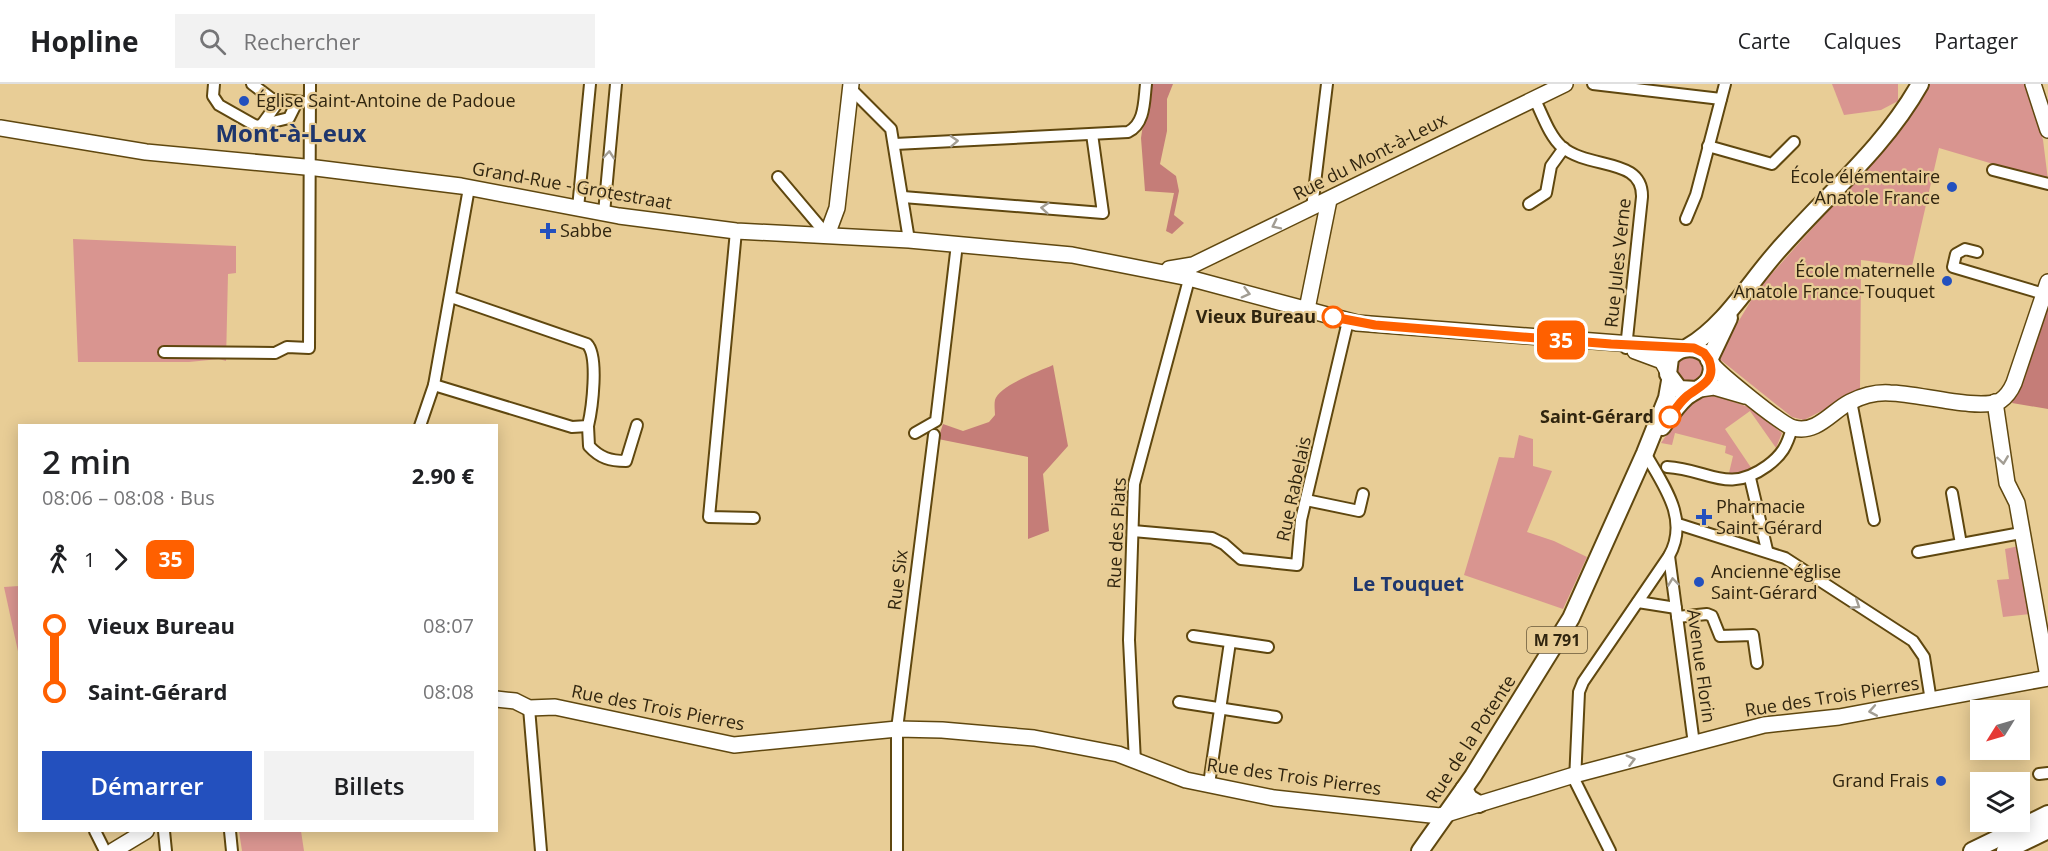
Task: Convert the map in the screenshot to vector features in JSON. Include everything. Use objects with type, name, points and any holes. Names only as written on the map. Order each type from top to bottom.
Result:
[{"type":"main road","points":[[1739,298],[1710,361],[1710,376],[1698,389],[1683,390],[1669,375],[1672,356],[1706,333],[1739,298],[1775,254],[1881,141],[1920,84]]},
{"type":"main road","points":[[1686,347],[1699,350],[1710,361]]},
{"type":"main road","name":"Rue de la Potente","points":[[1420,851],[1464,789],[1570,618],[1645,453],[1667,398],[1669,375]]},
{"type":"main road","name":"Rue de la Potente","points":[[1645,453],[1679,404],[1698,389]]},
{"type":"main road","points":[[1464,789],[1469,798],[1479,804]]},
{"type":"main road","points":[[1972,851],[2048,814]]},
{"type":"main road","points":[[2005,851],[2048,830]]},
{"type":"street","points":[[214,84],[213,96],[219,105],[256,126],[263,123],[279,101]]},
{"type":"street","points":[[252,84],[272,99],[310,102]]},
{"type":"street","points":[[164,352],[275,353],[287,347],[309,348],[310,84]]},
{"type":"street","points":[[578,208],[590,84]]},
{"type":"street","points":[[604,213],[616,84]]},
{"type":"street","points":[[895,144],[1128,132],[1137,127],[1141,119],[1146,84]]},
{"type":"street","points":[[1312,208],[1327,84]]},
{"type":"street","name":"Rue du Mont-à-Leux","points":[[1191,271],[1536,93],[1565,84]]},
{"type":"street","points":[[1593,84],[1721,99]]},
{"type":"street","points":[[1686,219],[1694,202],[1725,84]]},
{"type":"street","points":[[2033,84],[2048,130]]},
{"type":"street","points":[[851,86],[891,129],[909,240]]},
{"type":"street","points":[[778,177],[827,235],[837,208],[851,86]]},
{"type":"street","points":[[1529,204],[1546,193],[1551,166],[1564,148],[1555,139],[1536,93]]},
{"type":"street","points":[[263,123],[267,125],[289,118],[297,102]]},
{"type":"street","name":"Grand-Rue - Grotestraat","points":[[0,128],[146,152],[310,168],[469,188],[604,213],[736,231],[957,244],[1072,255],[1154,270],[1191,271],[1348,321],[1621,346]]},
{"type":"street","points":[[903,196],[1104,213],[1092,134]]},
{"type":"street","points":[[1708,146],[1772,164],[1794,142]]},
{"type":"street","name":"Rue Jules Verne","points":[[1564,148],[1594,162],[1632,171],[1640,181],[1642,197],[1621,346]]},
{"type":"street","points":[[1993,170],[2048,184]]},
{"type":"street","points":[[421,424],[434,385],[469,188]]},
{"type":"street","points":[[1307,309],[1329,200]]},
{"type":"street","points":[[736,231],[709,517],[754,518]]},
{"type":"street","points":[[915,433],[936,421],[957,244]]},
{"type":"street","points":[[1710,361],[1756,401],[1792,428],[1814,427],[1851,402],[1868,395],[1886,392],[1973,403],[1995,402],[2004,398],[2014,384],[2046,288],[1953,267],[1956,254],[1965,249],[1977,252]]},
{"type":"street","name":"Rue des Piats","points":[[1135,762],[1129,659],[1136,473],[1191,271]]},
{"type":"street","points":[[451,297],[587,344],[591,348],[593,360],[588,426],[589,446],[595,453],[605,459],[626,460],[637,425]]},
{"type":"street","name":"Rue Rabelais","points":[[1133,531],[1212,538],[1241,559],[1298,565],[1298,542],[1306,500],[1348,321]]},
{"type":"street","points":[[1621,346],[1686,347]]},
{"type":"street","points":[[1621,346],[1662,361],[1669,375]]},
{"type":"street","points":[[434,385],[572,427],[588,426]]},
{"type":"street","points":[[1698,389],[1724,389],[1756,401]]},
{"type":"street","points":[[1851,402],[1874,520]]},
{"type":"street","points":[[1995,402],[2007,483],[2016,500],[2048,677]]},
{"type":"street","points":[[1667,467],[1730,481],[1750,478],[1783,453],[1792,428]]},
{"type":"street","name":"Rue Six","points":[[897,851],[897,729],[934,435]]},
{"type":"street","points":[[1610,851],[1577,788],[1574,775],[1581,687],[1670,556],[1678,537],[1678,524],[1673,505],[1645,453]]},
{"type":"street","points":[[1750,478],[1767,550]]},
{"type":"street","points":[[1952,493],[1961,544]]},
{"type":"street","points":[[1306,500],[1359,511],[1363,494]]},
{"type":"street","points":[[1678,524],[1767,550],[1785,558],[1918,646],[1924,657],[1931,700]]},
{"type":"street","points":[[1918,552],[2021,533]]},
{"type":"street","name":"Avenue Florin","points":[[1670,556],[1694,744]]},
{"type":"street","points":[[1638,602],[1677,612],[1712,616],[1720,636],[1753,635],[1757,663]]},
{"type":"street","points":[[1193,636],[1268,647]]},
{"type":"street","points":[[1209,784],[1230,642]]},
{"type":"street","name":"Rue des Trois Pierres","points":[[498,699],[515,701],[529,708],[555,707],[734,745],[897,729],[942,730],[1034,738],[1113,753],[1186,780],[1322,804],[1445,815],[1574,775],[1764,725],[1839,717],[2048,677]]},
{"type":"street","points":[[1179,702],[1276,717]]},
{"type":"street","points":[[529,708],[541,851]]},
{"type":"street","points":[[96,832],[105,851]]},
{"type":"street","points":[[113,851],[144,832]]},
{"type":"street","points":[[164,832],[166,851]]},
{"type":"street","points":[[230,832],[232,851]]},
{"type":"shaded area","points":[[1149,84],[1173,84],[1167,99],[1167,131],[1160,164],[1176,176],[1179,191],[1174,215],[1184,223],[1172,234],[1166,231],[1174,193],[1145,191],[1141,138]]},
{"type":"shaded area","points":[[1832,84],[1898,84],[1898,101],[1881,110],[1844,115]]},
{"type":"shaded area","points":[[1929,84],[2028,84],[2043,140],[2048,180],[1939,148],[1912,266],[1861,260],[1860,391],[1804,420],[1792,417],[1717,357],[1758,289],[1904,126]]},
{"type":"shaded area","points":[[73,239],[236,246],[236,273],[228,274],[226,361],[219,359],[189,362],[78,362]]},
{"type":"shaded area","points":[[2048,299],[2048,409],[2012,403]]},
{"type":"shaded area","points":[[1685,354],[1702,359],[1705,371],[1697,383],[1686,385],[1674,376],[1673,367]]},
{"type":"shaded area","points":[[1053,365],[1068,446],[1043,474],[1049,531],[1028,539],[1028,457],[938,439],[943,424],[963,431],[989,422],[995,415],[995,400],[1004,389],[1020,379]]},
{"type":"shaded area","points":[[1709,394],[1749,407],[1782,433],[1776,448],[1750,411],[1725,429],[1752,469],[1746,473],[1729,473],[1733,456],[1725,453],[1726,446],[1675,433],[1672,445],[1661,443],[1689,402]]},
{"type":"shaded area","points":[[1519,435],[1533,439],[1533,466],[1552,471],[1527,532],[1554,541],[1587,557],[1563,609],[1464,575],[1499,457],[1514,458]]},
{"type":"shaded area","points":[[2019,546],[2030,614],[2003,617],[1997,580],[2009,579],[2005,549]]},
{"type":"shaded area","points":[[18,586],[18,651],[4,587]]},
{"type":"shaded area","points":[[239,832],[301,832],[304,851],[242,851]]},
{"type":"bus line","name":"35","points":[[1333,317],[1375,325],[1611,344],[1697,348],[1711,363],[1710,376],[1705,386],[1686,397],[1670,417]]},
{"type":"place","name":"Église Saint-Antoine de Padoue","points":[[244,101]]},
{"type":"place","name":"École élémentaire Anatole France","points":[[1952,187]]},
{"type":"place","name":"Sabbe","points":[[548,231]]},
{"type":"place","name":"École maternelle Anatole France-Touquet","points":[[1947,281]]},
{"type":"place","name":"Vieux Bureau","points":[[1333,317]]},
{"type":"place","name":"Saint-Gérard","points":[[1670,417]]},
{"type":"place","name":"Pharmacie Saint-Gérard","points":[[1704,517]]},
{"type":"place","name":"Ancienne église Saint-Gérard","points":[[1699,582]]},
{"type":"place","name":"Grand Frais","points":[[1941,781]]},
{"type":"district","name":"Mont-à-Leux","points":[[291,134]]},
{"type":"district","name":"Le Touquet","points":[[1408,584]]}]
